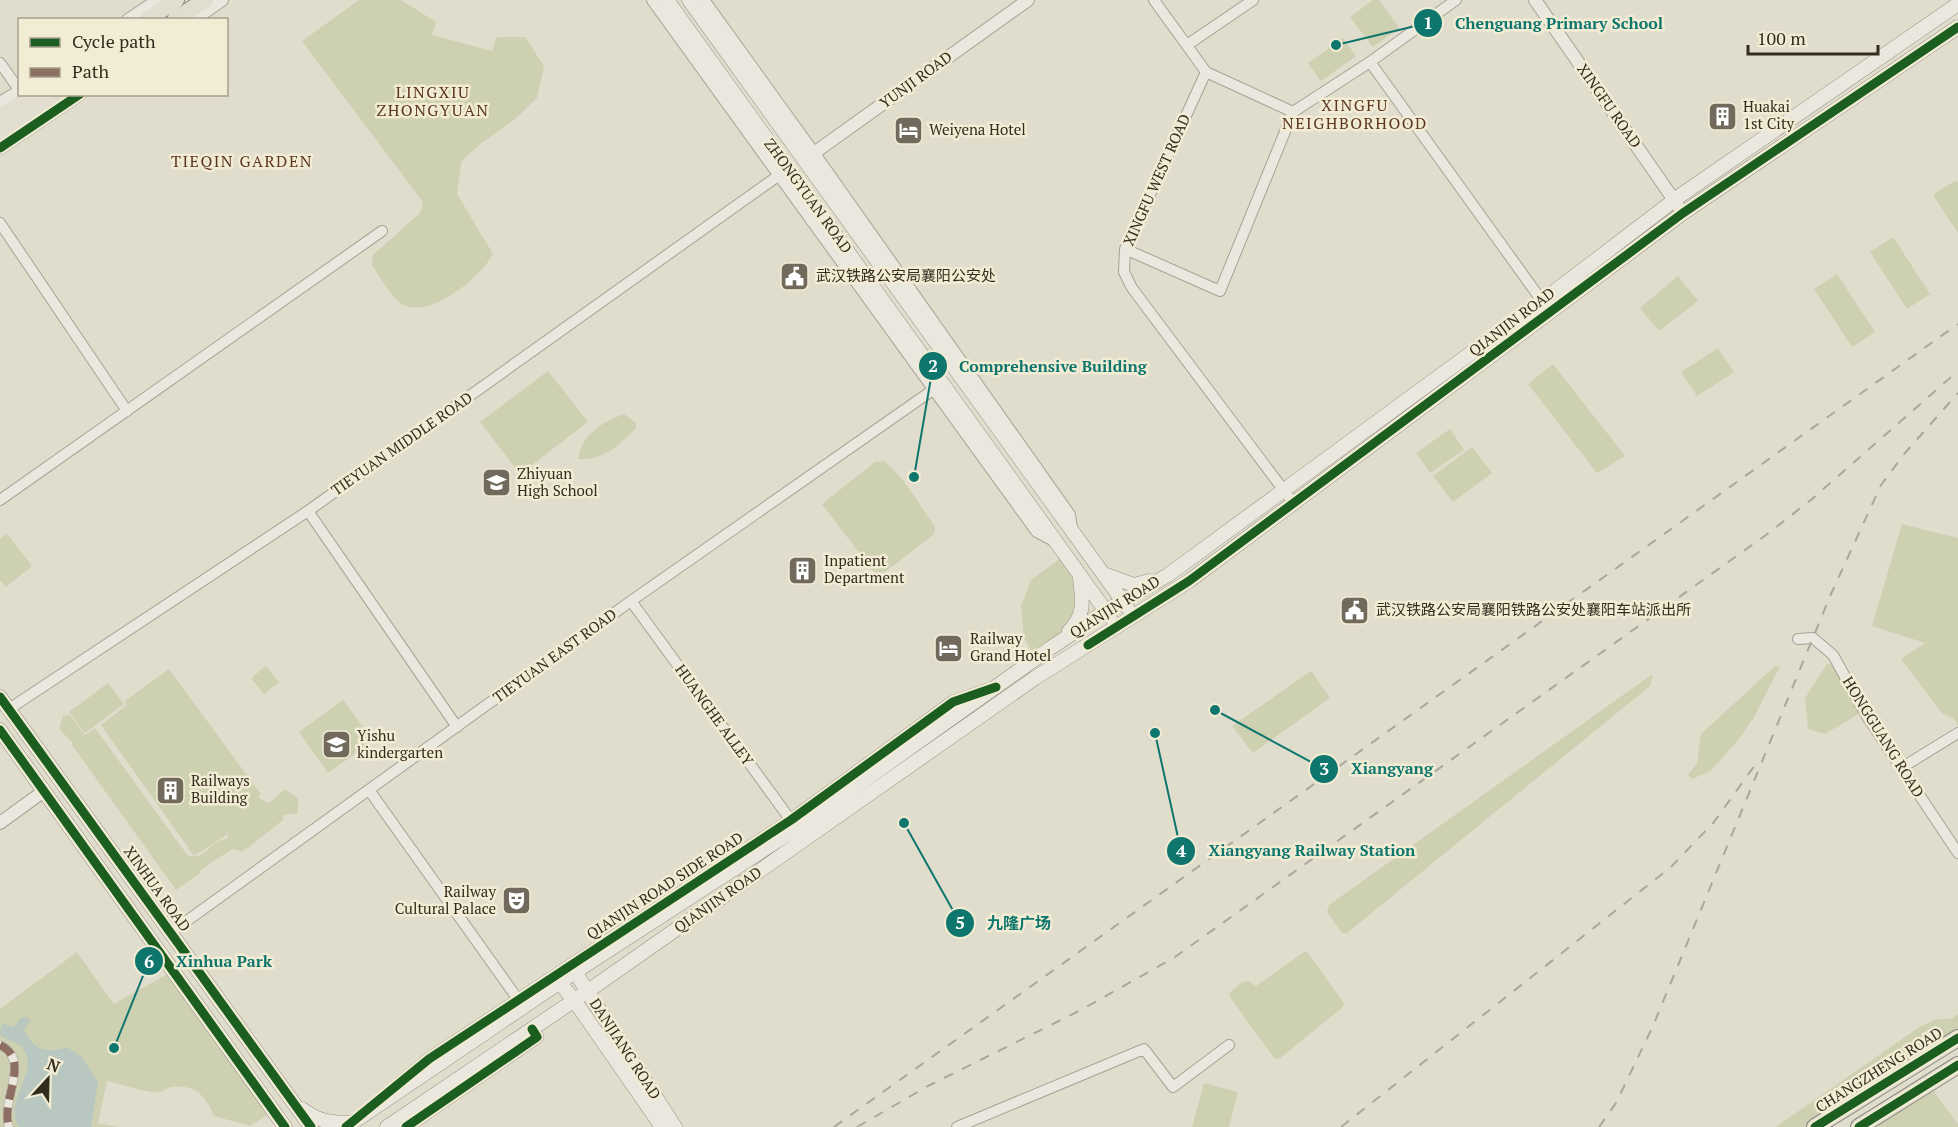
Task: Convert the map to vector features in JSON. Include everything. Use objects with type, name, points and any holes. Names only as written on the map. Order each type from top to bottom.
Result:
[{"type":"main road","points":[[150,18],[176,0]]},
{"type":"main road","points":[[178,18],[205,0]]},
{"type":"main road","name":"ZHONGYUAN ROAD","points":[[667,0],[783,172],[1117,626]]},
{"type":"main road","name":"ZHONGYUAN ROAD","points":[[689,0],[809,157],[1134,616]]},
{"type":"main road","name":"QIANJIN ROAD","points":[[352,1123],[521,1004],[575,972],[1049,649],[1123,600],[1168,575],[1542,301],[1678,198],[1958,4]]},
{"type":"main road","name":"QIANJIN ROAD","points":[[387,1127],[588,991],[1035,678],[1189,581],[1686,210],[1958,27]]},
{"type":"main road","points":[[0,117],[22,96]]},
{"type":"main road","points":[[0,134],[58,96]]},
{"type":"main road","points":[[1104,574],[1134,585],[1168,575]]},
{"type":"main road","points":[[1049,649],[1078,623],[1083,603],[1079,575]]},
{"type":"main road","name":"XINHUA ROAD","points":[[0,697],[311,1127]]},
{"type":"main road","points":[[0,730],[285,1127]]},
{"type":"main road","name":"DANJIANG ROAD","points":[[575,972],[675,1127]]},
{"type":"main road","name":"DANJIANG ROAD","points":[[560,982],[662,1127]]},
{"type":"main road","name":"CHANGZHENG ROAD","points":[[1815,1127],[1958,1038]]},
{"type":"main road","points":[[1859,1127],[1958,1065]]},
{"type":"main road","points":[[292,1102],[312,1117],[331,1123],[352,1123]]},
{"type":"main road","points":[[273,1111],[278,1127]]},
{"type":"street","points":[[131,18],[158,0]]},
{"type":"street","points":[[196,18],[222,0]]},
{"type":"street","points":[[653,0],[783,172]]},
{"type":"street","points":[[703,0],[809,157]]},
{"type":"street","name":"YUNJI ROAD","points":[[809,157],[1028,0]]},
{"type":"street","points":[[1154,0],[1206,72],[1293,112]]},
{"type":"street","points":[[1187,45],[1252,0]]},
{"type":"street","points":[[1125,249],[1220,291],[1293,112],[1370,62],[1456,0]]},
{"type":"street","name":"XINGFU ROAD","points":[[1535,0],[1678,198]]},
{"type":"street","name":"XINGFU ROAD","points":[[1545,0],[1686,210]]},
{"type":"street","points":[[1370,62],[1542,301]]},
{"type":"street","points":[[0,63],[18,86]]},
{"type":"street","name":"XINGFU WEST ROAD","points":[[1206,72],[1125,249],[1124,272],[1132,288],[1294,504]]},
{"type":"street","points":[[0,103],[19,96]]},
{"type":"street","points":[[0,148],[77,96]]},
{"type":"street","name":"TIEYUAN MIDDLE ROAD","points":[[9,709],[308,512],[783,172]]},
{"type":"street","points":[[0,223],[127,411]]},
{"type":"street","points":[[0,500],[382,231]]},
{"type":"street","name":"TIEYUAN EAST ROAD","points":[[170,933],[632,601],[939,386]]},
{"type":"street","points":[[308,512],[457,727]]},
{"type":"street","name":"HUANGHE ALLEY","points":[[632,601],[794,824]]},
{"type":"street","name":"HONGGUANG ROAD","points":[[1798,639],[1813,638],[1833,655],[1868,718],[1958,853]]},
{"type":"street","points":[[1901,768],[1958,733]]},
{"type":"street","points":[[369,790],[521,1004]]},
{"type":"street","points":[[0,823],[44,791]]},
{"type":"street","name":"QIANJIN ROAD SIDE ROAD","points":[[521,1004],[794,824]]},
{"type":"street","points":[[406,1127],[537,1037],[532,1029]]},
{"type":"street","points":[[0,1045],[15,1059],[6,1108],[9,1127]]},
{"type":"street","points":[[957,1127],[1144,1048],[1173,1087],[1229,1045]]},
{"type":"green space","points":[[359,0],[401,0],[436,22],[432,35],[492,51],[497,37],[525,37],[544,66],[537,98],[514,120],[479,145],[461,162],[457,194],[493,254],[478,274],[466,284],[441,301],[427,306],[415,308],[399,303],[372,265],[373,255],[420,213],[423,202],[302,41]]},
{"type":"green space","points":[[1373,0],[1379,0],[1399,28],[1373,47],[1350,17]]},
{"type":"green space","points":[[1343,38],[1356,56],[1321,81],[1308,63]]},
{"type":"green space","points":[[1956,180],[1958,183],[1958,233],[1933,195]]},
{"type":"green space","points":[[1893,237],[1930,294],[1907,309],[1870,252]]},
{"type":"green space","points":[[1837,274],[1875,332],[1852,347],[1814,289]]},
{"type":"green space","points":[[1678,276],[1698,301],[1659,331],[1640,308]]},
{"type":"green space","points":[[1718,348],[1734,372],[1697,396],[1681,372]]},
{"type":"green space","points":[[1553,364],[1625,456],[1597,473],[1528,384]]},
{"type":"green space","points":[[548,371],[588,422],[520,474],[480,422]]},
{"type":"green space","points":[[624,414],[636,423],[636,428],[630,434],[603,455],[578,459],[584,442],[594,430]]},
{"type":"green space","points":[[1450,429],[1464,450],[1430,473],[1416,453]]},
{"type":"green space","points":[[1472,447],[1492,473],[1453,502],[1433,476]]},
{"type":"green space","points":[[883,461],[904,482],[934,525],[935,531],[932,536],[885,572],[878,573],[873,571],[822,504],[875,462]]},
{"type":"green space","points":[[1902,524],[1958,538],[1958,726],[1953,718],[1942,713],[1901,659],[1925,643],[1872,626]]},
{"type":"green space","points":[[7,534],[32,566],[6,587],[0,580],[0,539]]},
{"type":"green space","points":[[1065,555],[1079,575],[1078,623],[1036,659],[1024,638],[1021,606],[1031,580]]},
{"type":"green space","points":[[1827,664],[1834,665],[1860,709],[1857,715],[1825,734],[1808,729],[1805,698]]},
{"type":"green space","points":[[266,666],[279,682],[264,694],[251,678]]},
{"type":"green space","points":[[1780,666],[1753,719],[1736,743],[1710,771],[1692,779],[1688,775],[1697,763],[1701,734],[1774,667]]},
{"type":"green space","points":[[169,669],[260,793],[259,798],[269,803],[285,789],[298,798],[298,813],[283,815],[283,820],[249,847],[242,851],[232,849],[176,890],[72,745],[73,743],[59,729],[63,716],[70,715],[85,735],[95,728],[188,856],[194,856],[101,725],[127,705],[125,701]],"holes":[[[228,834],[227,839],[216,843],[204,853],[194,856]]]},
{"type":"green space","points":[[1311,671],[1330,698],[1253,753],[1232,726]]},
{"type":"green space","points":[[1651,675],[1653,676],[1650,686],[1347,933],[1342,933],[1327,912],[1329,905]]},
{"type":"green space","points":[[108,683],[124,704],[85,733],[69,712]]},
{"type":"green space","points":[[343,700],[373,741],[328,773],[299,732]]},
{"type":"green space","points":[[77,952],[114,1004],[173,971],[273,1111],[250,1126],[214,1116],[203,1097],[187,1087],[171,1087],[154,1092],[107,1081],[98,1123],[118,1127],[0,1127],[0,1009]]},
{"type":"green space","points":[[1307,952],[1344,1003],[1343,1007],[1279,1059],[1274,1058],[1230,997],[1230,992],[1243,982],[1248,981],[1256,986]]},
{"type":"green space","points":[[1958,1014],[1958,1032],[1806,1127],[1776,1127],[1918,1028],[1935,1019],[1951,1019]]},
{"type":"green space","points":[[1204,1083],[1238,1092],[1229,1127],[1192,1127]]},
{"type":"green space","points":[[1932,1089],[1958,1127],[1871,1127]]},
{"type":"shaded area","points":[[27,1017],[30,1022],[24,1029],[31,1042],[47,1050],[67,1047],[82,1057],[98,1082],[91,1127],[19,1127],[16,1120],[16,1104],[27,1072],[28,1059],[22,1046],[2,1037],[0,1033],[2,1023],[12,1027],[20,1018]]},
{"type":"railway","points":[[834,1127],[1958,324]]},
{"type":"railway","points":[[857,1127],[928,1086],[1081,1010],[1175,957],[1766,535],[1812,499],[1958,371]]},
{"type":"railway","points":[[1599,1127],[1616,1103],[1653,1026],[1831,594],[1881,485],[1905,453],[1958,393]]},
{"type":"railway","points":[[1341,1127],[1671,867],[1714,822],[1755,765]]},
{"type":"marked path","points":[[0,1045],[9,1052],[14,1060],[15,1070],[7,1116],[9,1127]]},
{"type":"cycle path","points":[[1088,645],[1189,581],[1683,213],[1958,27]]},
{"type":"cycle path","points":[[0,148],[77,96]]},
{"type":"cycle path","points":[[346,1127],[429,1059],[791,820],[953,702],[996,687]]},
{"type":"cycle path","points":[[0,697],[311,1127]]},
{"type":"cycle path","points":[[0,730],[285,1127]]},
{"type":"cycle path","points":[[406,1127],[537,1037],[532,1029]]},
{"type":"cycle path","points":[[1815,1127],[1958,1038]]},
{"type":"cycle path","points":[[1859,1127],[1958,1065]]},
{"type":"place","name":"Chenguang Primary School","points":[[1336,45]]},
{"type":"place","name":"Huakai 1st City","points":[[1722,116]]},
{"type":"place","name":"Weiyena Hotel","points":[[908,130]]},
{"type":"place","name":"武汉铁路公安局襄阳公安处","points":[[795,276]]},
{"type":"place","name":"Comprehensive Building","points":[[914,477]]},
{"type":"place","name":"Zhiyuan High School","points":[[496,483]]},
{"type":"place","name":"Inpatient Department","points":[[803,570]]},
{"type":"place","name":"武汉铁路公安局襄阳铁路公安处襄阳车站派出所","points":[[1355,610]]},
{"type":"place","name":"Railway Grand Hotel","points":[[949,648]]},
{"type":"place","name":"Xiangyang","points":[[1215,710]]},
{"type":"place","name":"Xiangyang Railway Station","points":[[1155,733]]},
{"type":"place","name":"Yishu kindergarten","points":[[336,745]]},
{"type":"place","name":"Railways Building","points":[[170,790]]},
{"type":"place","name":"九隆广场","points":[[904,823]]},
{"type":"place","name":"Railway Cultural Palace","points":[[517,901]]},
{"type":"place","name":"Xinhua Park","points":[[114,1048]]},
{"type":"district","name":"LINGXIU ZHONGYUAN","points":[[433,101]]},
{"type":"district","name":"XINGFU NEIGHBORHOOD","points":[[1355,114]]},
{"type":"district","name":"TIEQIN GARDEN","points":[[242,161]]}]
